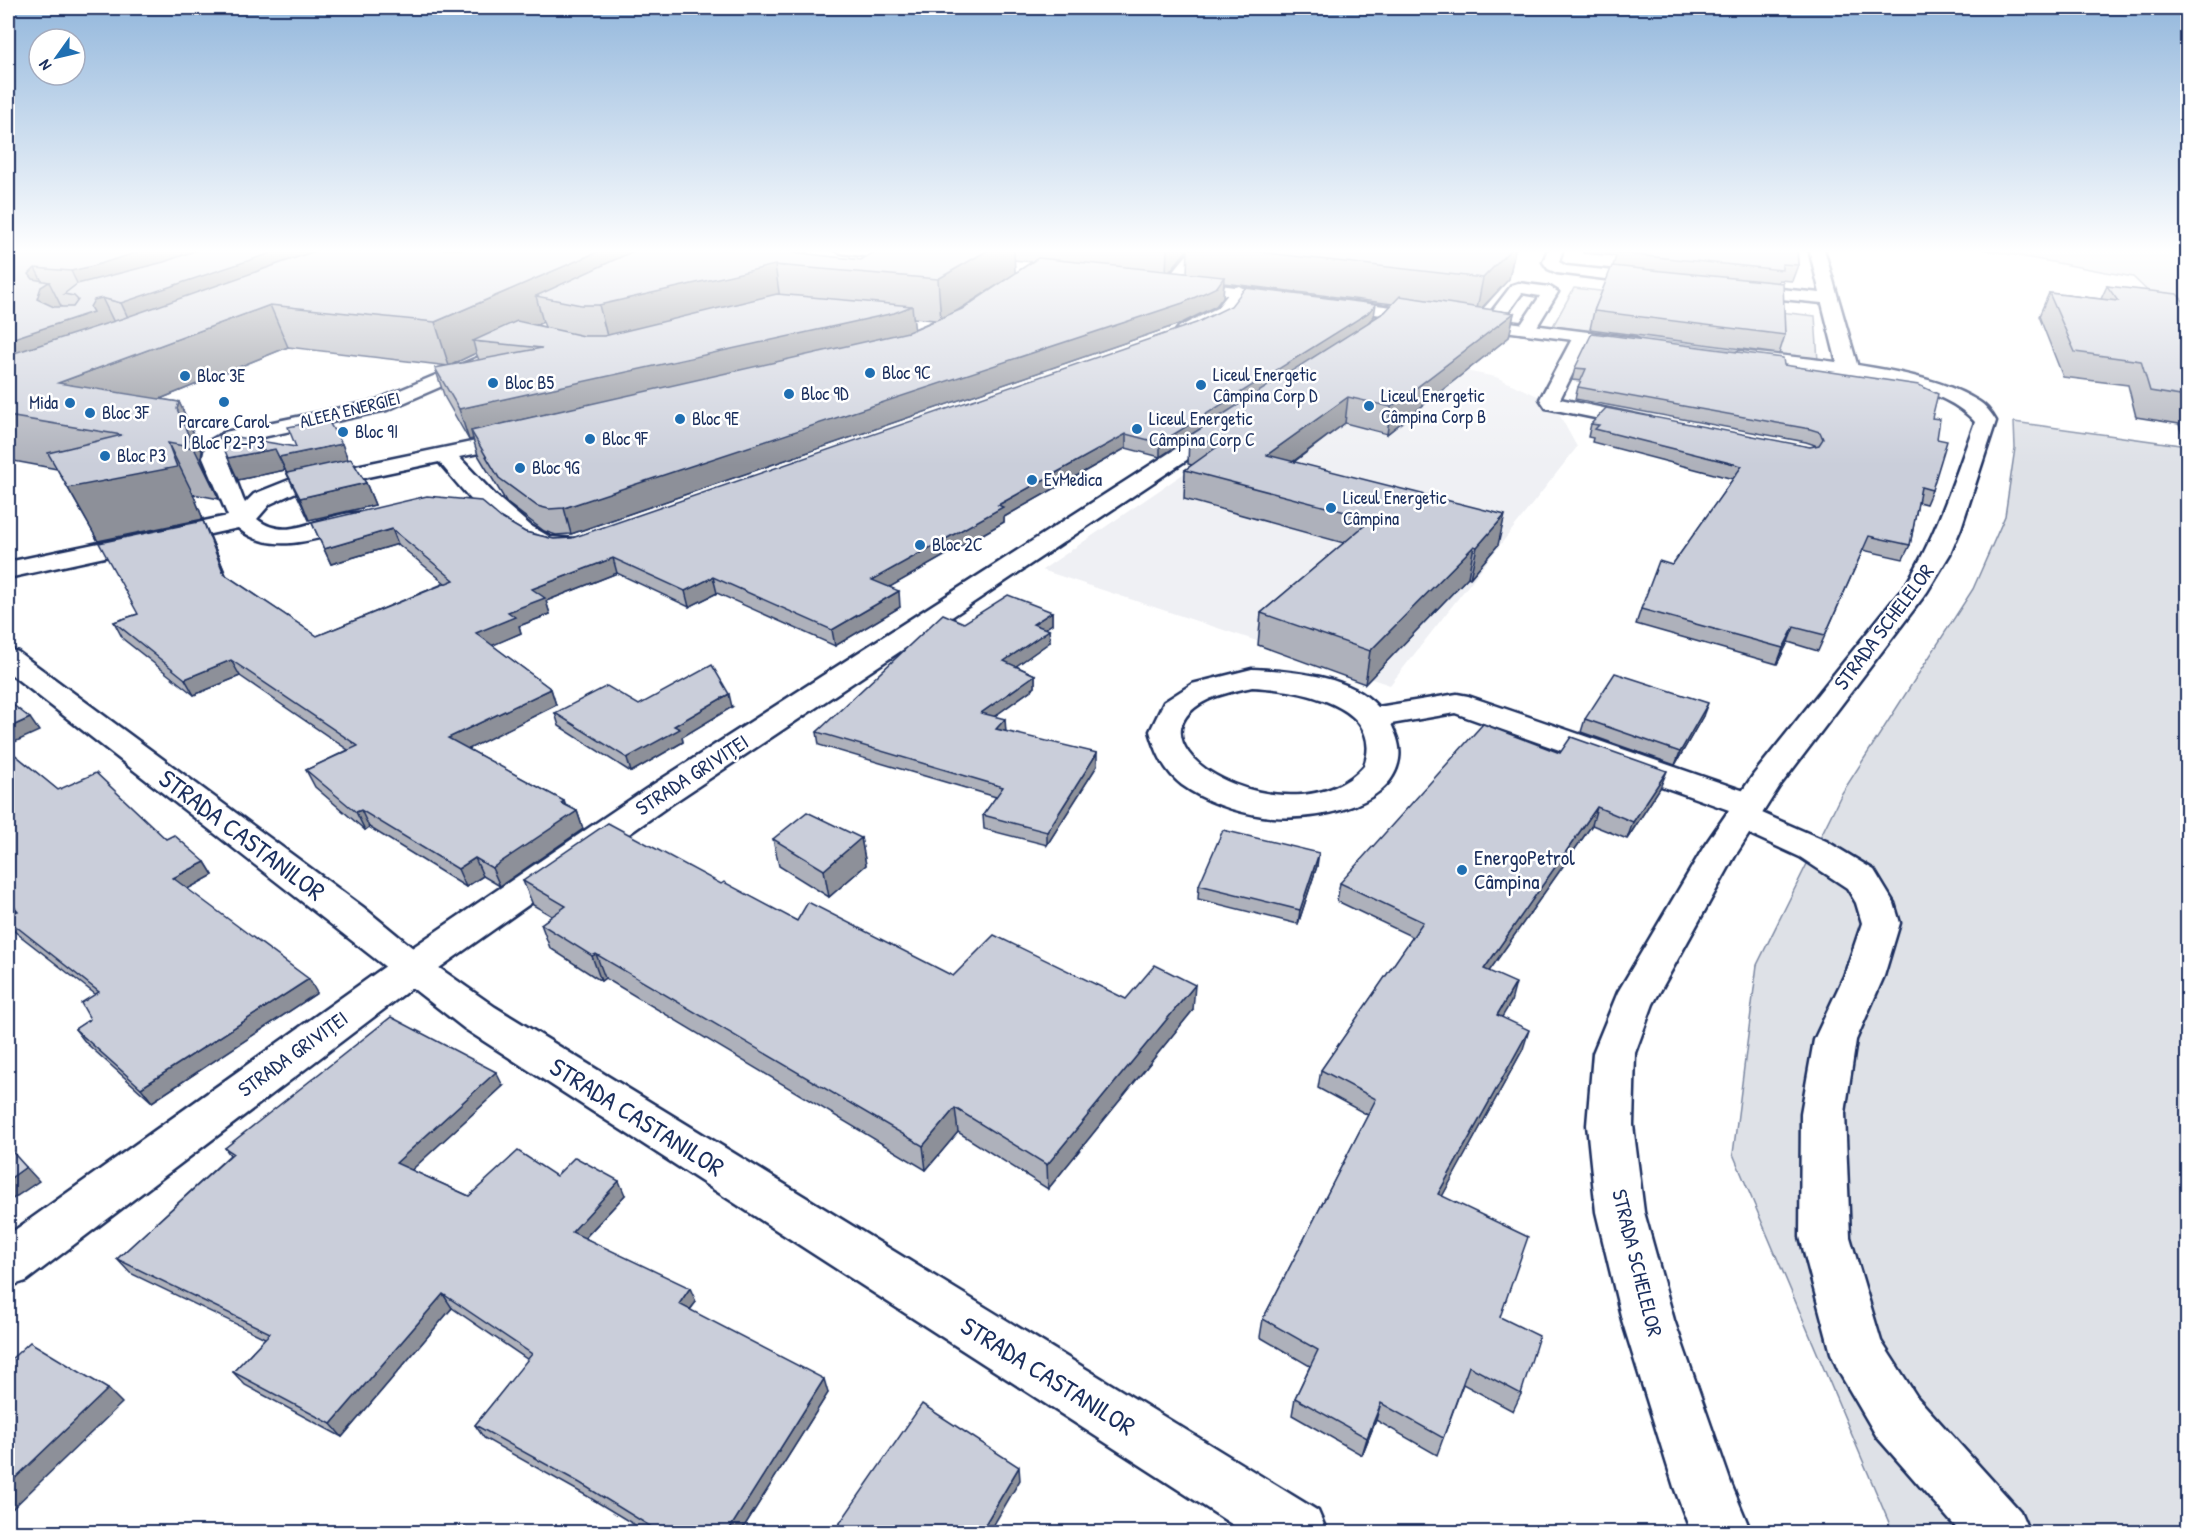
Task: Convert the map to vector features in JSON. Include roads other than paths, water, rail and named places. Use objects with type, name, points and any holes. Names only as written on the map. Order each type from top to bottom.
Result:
[{"type":"street","points":[[1171,336],[1208,321]]},
{"type":"street","points":[[1374,330],[1382,321]]},
{"type":"street","points":[[1469,321],[1650,345]]},
{"type":"street","points":[[1527,329],[1532,321]]},
{"type":"street","points":[[1836,321],[1849,371]]},
{"type":"street","points":[[1582,337],[1550,399],[1554,404],[1659,425]]},
{"type":"street","name":"STRADA SCHELELOR","points":[[1718,354],[1886,377],[1938,390],[1982,411],[1986,421],[1938,554],[1918,586],[1746,811],[1718,854],[1633,1003],[1614,1053],[1610,1125],[1620,1212],[1648,1320],[1703,1487],[1721,1533]]},
{"type":"street","name":"ALEEA ENERGIEI","points":[[243,519],[214,457],[214,448],[233,437],[357,411],[399,399],[494,356]]},
{"type":"street","name":"STRADA GRIVIȚEI","points":[[8,1264],[411,968],[658,797],[1247,411]]},
{"type":"street","points":[[8,570],[243,519],[262,499],[275,492],[542,433]]},
{"type":"street","points":[[444,454],[466,494],[534,539],[548,544],[584,541]]},
{"type":"street","points":[[243,519],[257,533],[276,537],[386,513]]},
{"type":"street","name":"STRADA CASTANILOR","points":[[8,658],[350,917],[411,968],[480,1018],[1297,1533]]},
{"type":"street","points":[[1370,718],[1381,734],[1384,752],[1379,769],[1367,784],[1347,796],[1321,804],[1293,807],[1264,806],[1234,800],[1209,789],[1189,776],[1174,760],[1167,744],[1166,728],[1173,713],[1185,700],[1204,689],[1227,681],[1252,678],[1306,683],[1339,695],[1370,718],[1457,703],[1746,811],[1861,879],[1875,903],[1881,923],[1864,976],[1835,1040],[1823,1113],[1825,1236],[1858,1353],[1897,1417],[1999,1533]]},
{"type":"place","name":"Bloc 9C","points":[[870,373]]},
{"type":"place","name":"Bloc 3E","points":[[185,376]]},
{"type":"place","name":"Bloc B5","points":[[493,383]]},
{"type":"place","name":"Liceul Energetic Câmpina Corp D","points":[[1201,385]]},
{"type":"place","name":"Bloc 9D","points":[[789,394]]},
{"type":"place","name":"Parcare Carol I Bloc P2-P3","points":[[224,402]]},
{"type":"place","name":"Mida","points":[[70,403]]},
{"type":"place","name":"Liceul Energetic Câmpina Corp B","points":[[1369,406]]},
{"type":"place","name":"Bloc 3F","points":[[90,413]]},
{"type":"place","name":"Bloc 9E","points":[[680,419]]},
{"type":"place","name":"Liceul Energetic Câmpina Corp C","points":[[1137,429]]},
{"type":"place","name":"Bloc 9I","points":[[343,432]]},
{"type":"place","name":"Bloc 9F","points":[[590,439]]},
{"type":"place","name":"Bloc P3","points":[[105,456]]},
{"type":"place","name":"Bloc 9G","points":[[520,468]]},
{"type":"place","name":"EvMedica","points":[[1032,480]]},
{"type":"place","name":"Liceul Energetic Câmpina","points":[[1331,508]]},
{"type":"place","name":"Bloc 2C","points":[[920,545]]},
{"type":"place","name":"EnergoPetrol Câmpina","points":[[1462,870]]}]
